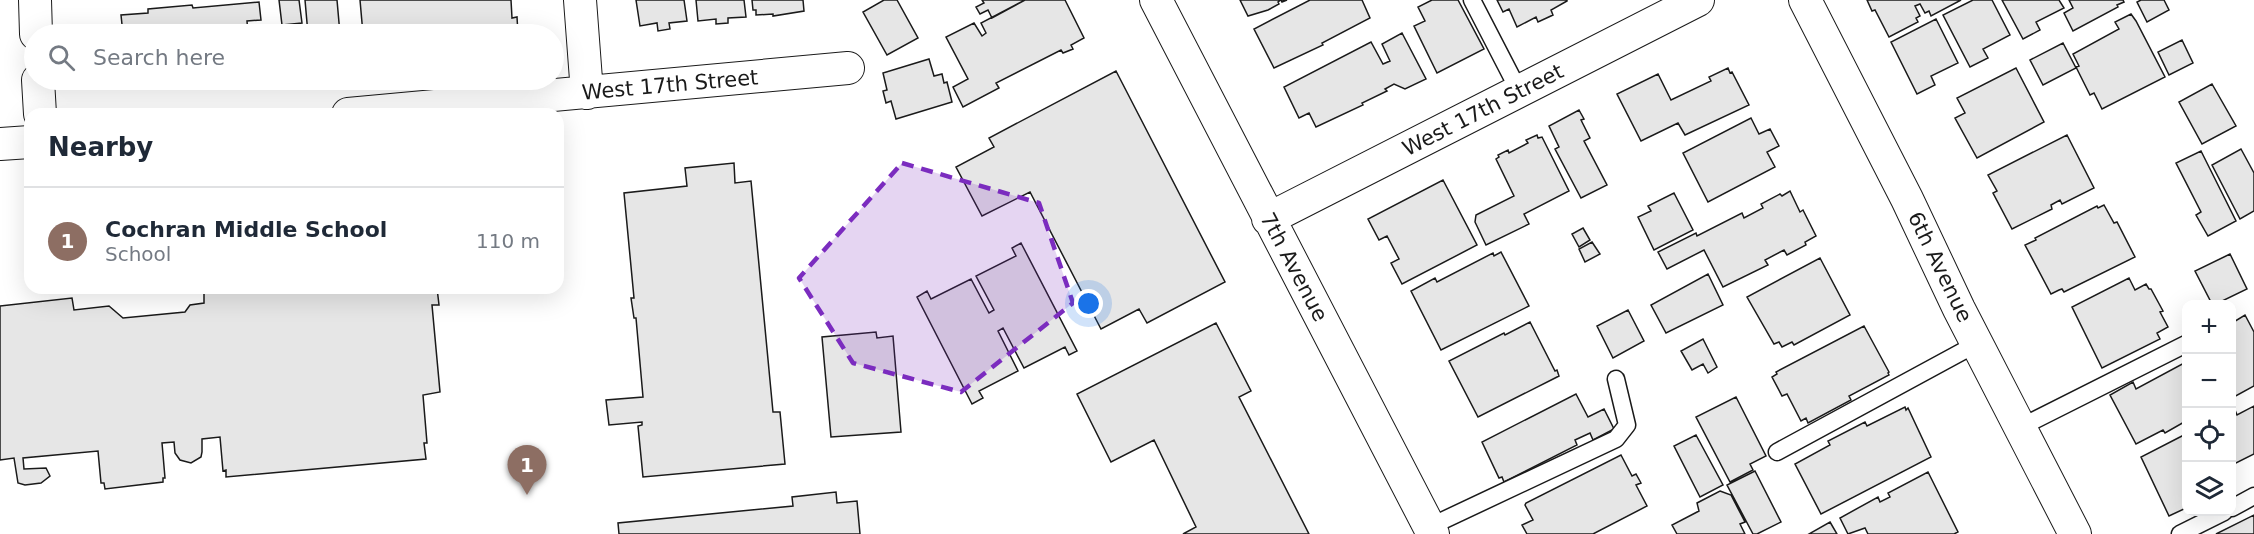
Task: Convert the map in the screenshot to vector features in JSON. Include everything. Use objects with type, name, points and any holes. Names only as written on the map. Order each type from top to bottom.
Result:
[{"type":"street","points":[[34,0],[35,24]]},
{"type":"street","points":[[580,0],[587,93]]},
{"type":"street","name":"7th Avenue","points":[[1156,0],[1431,531]]},
{"type":"street","name":"West 17th Street","points":[[1269,219],[1698,0]]},
{"type":"street","name":"6th Avenue","points":[[1804,0],[2075,534]]},
{"type":"street","name":"West 17th Street","points":[[416,108],[848,68]]},
{"type":"street","points":[[39,90],[40,108]]},
{"type":"street","points":[[0,144],[24,142]]},
{"type":"lane","points":[[1472,0],[1519,91]]},
{"type":"lane","points":[[1777,452],[1978,343]]},
{"type":"lane","points":[[2021,426],[2182,346]]},
{"type":"lane","points":[[1431,531],[1616,439],[1627,425],[1616,379]]},
{"type":"lane","points":[[2236,506],[2254,496]]},
{"type":"lane","points":[[2180,534],[2216,516]]},
{"type":"highlighted area","points":[[902,163],[1039,203],[1073,303],[961,392],[853,363],[799,278]]},
{"type":"building","points":[[279,0],[299,0],[302,23],[282,24]]},
{"type":"building","points":[[305,0],[337,0],[339,24],[307,24]]},
{"type":"building","points":[[360,0],[511,0],[512,18],[517,17],[517,24],[362,24]]},
{"type":"building","points":[[636,0],[684,0],[687,21],[669,23],[670,29],[658,31],[657,23],[640,26]]},
{"type":"building","points":[[696,0],[744,0],[746,17],[728,18],[728,23],[716,24],[716,19],[698,21]]},
{"type":"building","points":[[752,0],[803,0],[804,11],[773,16],[773,14],[756,15]]},
{"type":"building","points":[[884,0],[897,0],[918,38],[887,55],[863,12]]},
{"type":"building","points":[[982,0],[1025,0],[992,18],[988,10],[980,14],[976,7],[984,3]]},
{"type":"building","points":[[1025,0],[1065,0],[1084,38],[1071,45],[1073,49],[1063,53],[1061,50],[996,83],[999,88],[963,107],[953,87],[968,79],[946,37],[974,23],[982,36],[986,33],[981,23]]},
{"type":"building","points":[[1240,0],[1281,0],[1279,4],[1268,10],[1248,16]]},
{"type":"building","points":[[1310,0],[1362,0],[1370,18],[1322,43],[1323,45],[1274,68],[1254,29]]},
{"type":"building","points":[[1432,0],[1458,0],[1484,49],[1437,73],[1414,26],[1425,21],[1418,7]]},
{"type":"building","points":[[1497,0],[1567,1],[1551,10],[1553,15],[1538,22],[1536,17],[1517,27],[1509,9],[1503,12]]},
{"type":"building","points":[[1867,0],[1961,0],[1931,16],[1929,11],[1925,13],[1920,4],[1915,6],[1920,16],[1916,18],[1918,22],[1889,37]]},
{"type":"building","points":[[1973,0],[1992,0],[2010,35],[1983,49],[1988,58],[1970,67],[1943,15]]},
{"type":"building","points":[[2002,0],[2059,0],[2064,8],[2036,22],[2040,30],[2023,39]]},
{"type":"building","points":[[2069,0],[2123,0],[2124,2],[2073,31],[2064,13],[2073,8]]},
{"type":"building","points":[[2164,0],[2169,10],[2147,22],[2137,2]]},
{"type":"building","points":[[259,2],[261,20],[247,21],[247,24],[122,24],[121,15],[148,13],[148,9],[192,5],[193,8]]},
{"type":"building","points":[[2131,14],[2165,77],[2102,109],[2094,93],[2090,95],[2076,67],[2079,66],[2073,54],[2119,29],[2115,22]]},
{"type":"building","points":[[1936,19],[1958,63],[1931,76],[1935,85],[1917,94],[1891,42]]},
{"type":"building","points":[[1402,33],[1426,79],[1405,89],[1394,84],[1385,89],[1387,91],[1362,103],[1363,105],[1316,127],[1309,113],[1299,118],[1284,87],[1371,42],[1383,64],[1390,61],[1382,44]]},
{"type":"building","points":[[2182,40],[2193,63],[2169,75],[2158,52]]},
{"type":"building","points":[[2063,43],[2076,68],[2043,85],[2030,60]]},
{"type":"building","points":[[929,59],[934,76],[942,74],[944,83],[947,82],[952,102],[896,119],[891,101],[886,103],[883,91],[887,90],[883,73]]},
{"type":"building","points":[[1728,68],[1749,105],[1685,135],[1678,123],[1641,141],[1617,94],[1658,74],[1671,100],[1711,81],[1709,77]]},
{"type":"building","points":[[2016,68],[2044,122],[1977,158],[1955,118],[1965,113],[1957,98]]},
{"type":"building","points":[[1116,71],[1225,282],[1147,323],[1139,309],[1101,329],[1030,192],[982,216],[956,167],[994,147],[989,138]]},
{"type":"building","points":[[2212,84],[2236,126],[2202,144],[2179,102]]},
{"type":"building","points":[[1579,110],[1590,138],[1584,141],[1607,185],[1581,198],[1555,149],[1559,147],[1549,126]]},
{"type":"building","points":[[1751,118],[1759,134],[1770,129],[1779,146],[1767,152],[1775,167],[1708,202],[1683,153]]},
{"type":"building","points":[[1537,135],[1538,138],[1542,137],[1569,191],[1524,214],[1529,224],[1486,245],[1475,222],[1476,215],[1514,196],[1496,159],[1498,155],[1508,150],[1509,153],[1528,143],[1526,140]]},
{"type":"building","points":[[2067,135],[2094,188],[2062,204],[2060,200],[2051,205],[2052,209],[2012,229],[1993,193],[1997,191],[1988,175]]},
{"type":"building","points":[[2241,149],[2254,173],[2254,211],[2240,219],[2212,165]]},
{"type":"building","points":[[2201,151],[2236,221],[2208,236],[2196,215],[2201,212],[2176,163]]},
{"type":"building","points":[[734,163],[735,183],[751,181],[773,412],[780,412],[785,464],[643,477],[638,426],[642,425],[642,422],[609,425],[606,400],[643,397],[636,318],[634,318],[631,298],[634,298],[624,193],[687,186],[685,168]]},
{"type":"building","points":[[1443,180],[1477,245],[1402,284],[1391,263],[1399,259],[1387,236],[1379,240],[1368,219]]},
{"type":"building","points":[[1790,191],[1800,212],[1803,210],[1816,236],[1805,242],[1806,245],[1787,255],[1784,250],[1765,260],[1768,265],[1723,287],[1704,250],[1667,269],[1658,252],[1696,233],[1697,236],[1742,213],[1744,218],[1763,208],[1761,204]]},
{"type":"building","points":[[1674,193],[1693,230],[1654,250],[1638,217],[1651,211],[1648,206]]},
{"type":"building","points":[[2104,205],[2114,223],[2117,222],[2135,257],[2064,292],[2062,289],[2051,294],[2025,245],[2097,206],[2098,208]]},
{"type":"building","points":[[1583,228],[1590,240],[1579,247],[1572,234]]},
{"type":"building","points":[[1592,242],[1600,254],[1585,262],[1579,249]]},
{"type":"building","points":[[1021,243],[1077,351],[1069,355],[1065,347],[1024,368],[1003,328],[998,331],[1018,371],[979,391],[983,398],[972,404],[917,297],[927,291],[931,299],[971,279],[989,313],[994,310],[976,276],[1016,256],[1012,248]]},
{"type":"building","points":[[1501,252],[1529,306],[1441,350],[1411,291],[1435,278],[1437,282],[1493,253],[1494,256]]},
{"type":"building","points":[[2230,254],[2247,289],[2224,300],[2210,300],[2195,271]]},
{"type":"building","points":[[1820,258],[1850,315],[1794,345],[1792,342],[1782,347],[1779,342],[1774,344],[1747,297]]},
{"type":"building","points":[[1708,274],[1723,305],[1666,333],[1651,305]]},
{"type":"building","points":[[2129,278],[2135,290],[2146,284],[2151,289],[2163,311],[2160,312],[2168,327],[2157,333],[2160,339],[2102,368],[2072,307]]},
{"type":"building","points":[[204,294],[438,294],[439,305],[432,305],[440,392],[423,395],[426,459],[226,477],[226,470],[223,471],[220,437],[202,439],[201,457],[191,463],[180,460],[175,453],[174,442],[162,443],[165,478],[163,482],[105,489],[104,483],[101,483],[98,451],[23,458],[24,469],[46,468],[50,476],[41,483],[25,485],[18,483],[14,458],[0,460],[0,306],[72,298],[74,310],[109,306],[123,318],[185,312],[190,305],[204,303]]},
{"type":"building","points":[[1628,310],[1644,341],[1613,358],[1597,326]]},
{"type":"building","points":[[2245,315],[2254,332],[2254,386],[2236,396],[2236,354],[2236,321]]},
{"type":"building","points":[[1530,322],[1559,376],[1478,417],[1449,361]]},
{"type":"building","points":[[1216,323],[1251,391],[1239,397],[1309,534],[1183,534],[1196,527],[1154,440],[1111,462],[1077,394]]},
{"type":"building","points":[[1864,326],[1889,375],[1849,396],[1851,400],[1808,423],[1806,418],[1801,421],[1787,394],[1782,396],[1772,377],[1777,374],[1776,372]]},
{"type":"building","points":[[876,332],[877,338],[893,336],[901,432],[831,437],[822,337]]},
{"type":"building","points":[[1703,339],[1717,367],[1708,373],[1703,364],[1692,370],[1681,351]]},
{"type":"building","points":[[2182,364],[2182,423],[2165,433],[2163,430],[2136,444],[2110,395],[2133,382],[2136,389]]},
{"type":"building","points":[[1576,394],[1588,417],[1604,409],[1614,429],[1593,440],[1590,433],[1575,440],[1577,445],[1504,482],[1502,477],[1499,478],[1482,442]]},
{"type":"building","points":[[1736,397],[1766,456],[1750,464],[1753,470],[1730,482],[1696,417]]},
{"type":"building","points":[[2254,406],[2254,454],[2236,463],[2236,412],[2237,415]]},
{"type":"building","points":[[1905,407],[1906,410],[1908,408],[1931,457],[1821,514],[1795,464],[1830,445],[1828,441],[1865,422],[1867,426]]},
{"type":"building","points":[[1696,435],[1723,485],[1700,497],[1674,446]]},
{"type":"building","points":[[2182,436],[2182,510],[2169,516],[2141,457]]},
{"type":"building","points":[[1621,455],[1632,476],[1636,474],[1641,483],[1636,485],[1647,506],[1593,534],[1527,534],[1522,525],[1533,520],[1526,503]]},
{"type":"building","points":[[1755,471],[1781,522],[1753,534],[1727,485]]},
{"type":"building","points":[[1928,472],[1958,532],[1954,534],[1868,534],[1865,528],[1848,534],[1840,518],[1878,497],[1880,502],[1890,497],[1888,493]]},
{"type":"building","points":[[1720,491],[1731,495],[1745,522],[1740,524],[1745,534],[1677,534],[1672,525],[1699,511],[1697,503]]},
{"type":"building","points":[[836,492],[837,503],[857,501],[860,534],[619,534],[618,523],[793,506],[792,497]]},
{"type":"building","points":[[2254,515],[2254,534],[2216,534]]},
{"type":"building","points":[[1830,522],[1837,534],[1809,534]]},
{"type":"place","name":"Cochran Middle School","points":[[527,495]]}]
